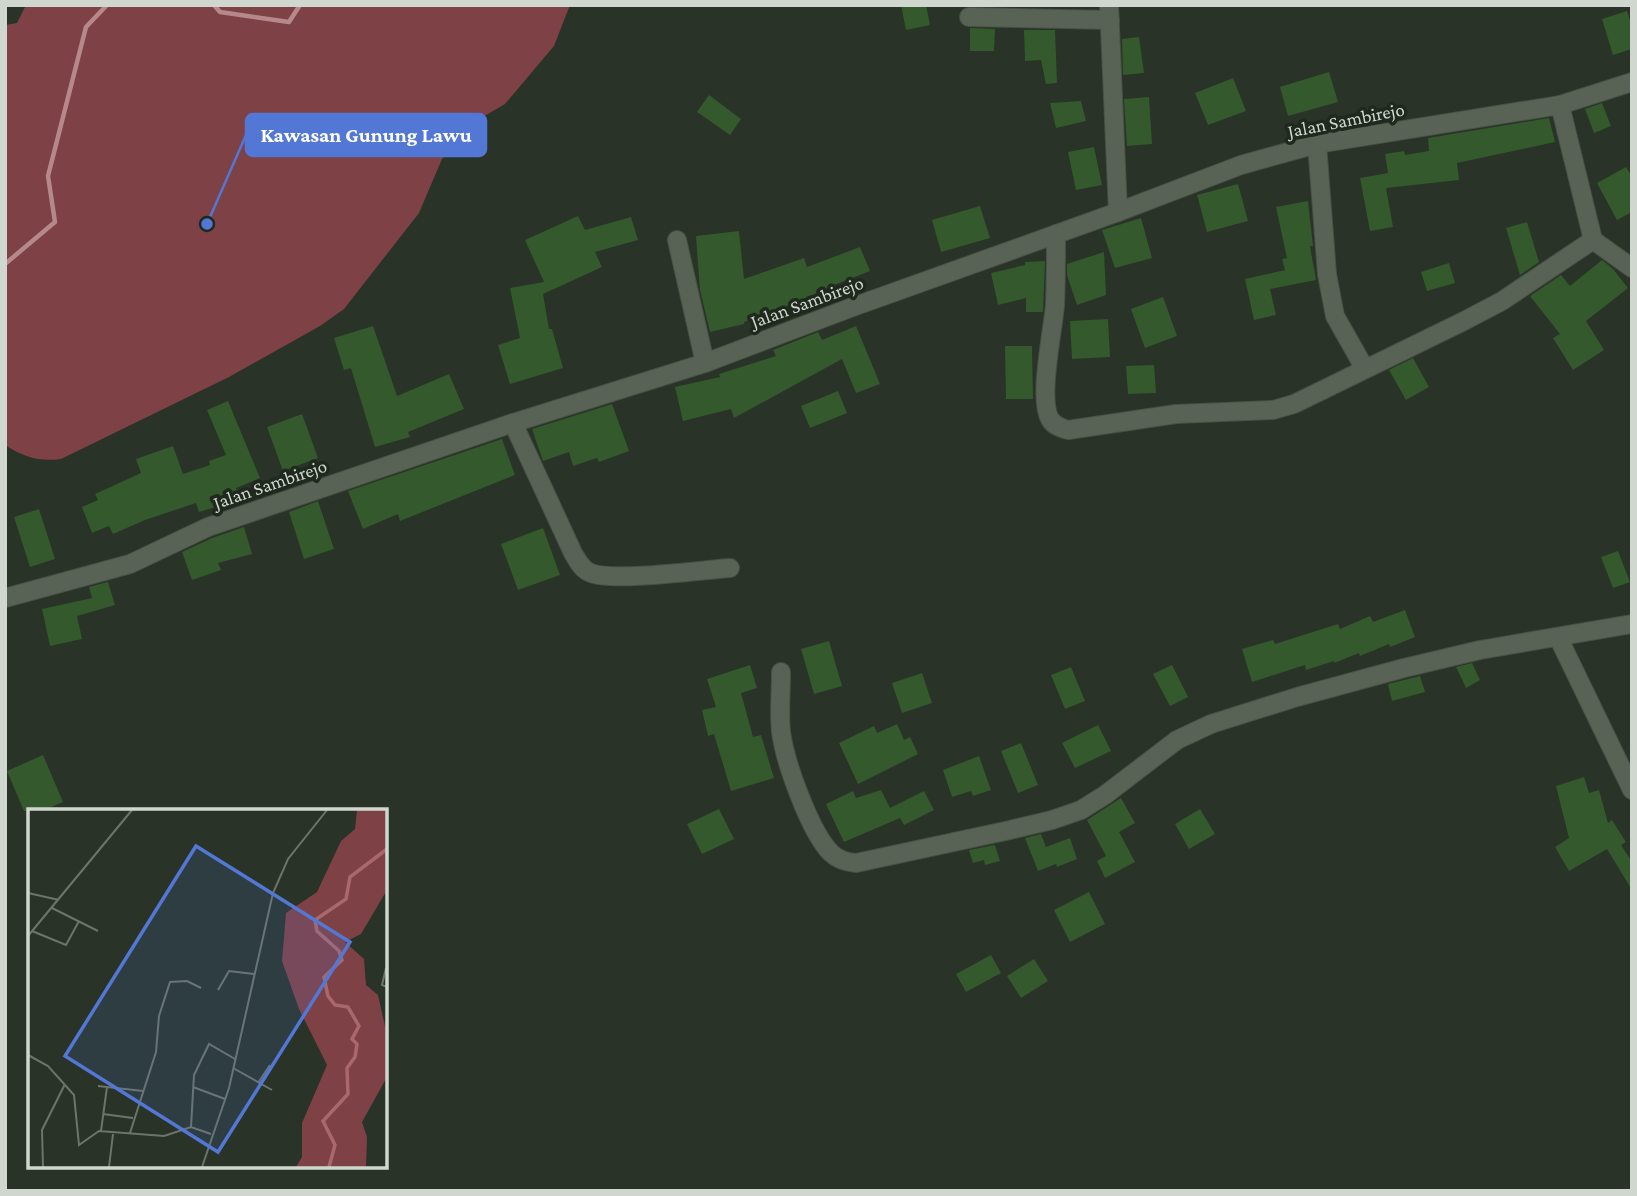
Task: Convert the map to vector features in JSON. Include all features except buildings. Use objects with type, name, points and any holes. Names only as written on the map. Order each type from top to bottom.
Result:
[{"type":"street","points":[[969,17],[1110,13],[1118,212]]},
{"type":"street","name":"Jalan Sambirejo","points":[[5,598],[130,564],[208,527],[513,423],[705,363],[1241,165],[1317,145],[1560,105],[1632,82]]},
{"type":"street","points":[[1560,105],[1593,240],[1632,268]]},
{"type":"street","points":[[1317,145],[1327,274],[1335,316],[1365,369]]},
{"type":"street","points":[[1056,234],[1055,305],[1047,369],[1046,403],[1049,419],[1058,428],[1068,430],[1176,414],[1273,410],[1294,404],[1502,301],[1593,240]]},
{"type":"street","points":[[677,240],[705,363]]},
{"type":"street","points":[[513,423],[573,553],[589,573],[611,577],[730,568]]},
{"type":"street","points":[[781,672],[781,729],[790,774],[830,852],[847,862],[856,863],[1021,828],[1082,810],[1177,740],[1236,716],[1404,668],[1480,650],[1632,624]]},
{"type":"street","points":[[1558,637],[1632,790]]},
{"type":"shaded area","points":[[26,5],[570,5],[554,46],[505,104],[481,118],[442,159],[419,213],[344,309],[320,326],[229,377],[61,459],[46,460],[19,453],[5,445],[5,25],[17,23]]},
{"type":"waterway","points":[[5,264],[55,222],[48,176],[86,27],[107,5]]},
{"type":"waterway","points":[[214,5],[220,12],[289,22],[300,5]]},
{"type":"place","name":"Kawasan Gunung Lawu","points":[[207,224]]}]
